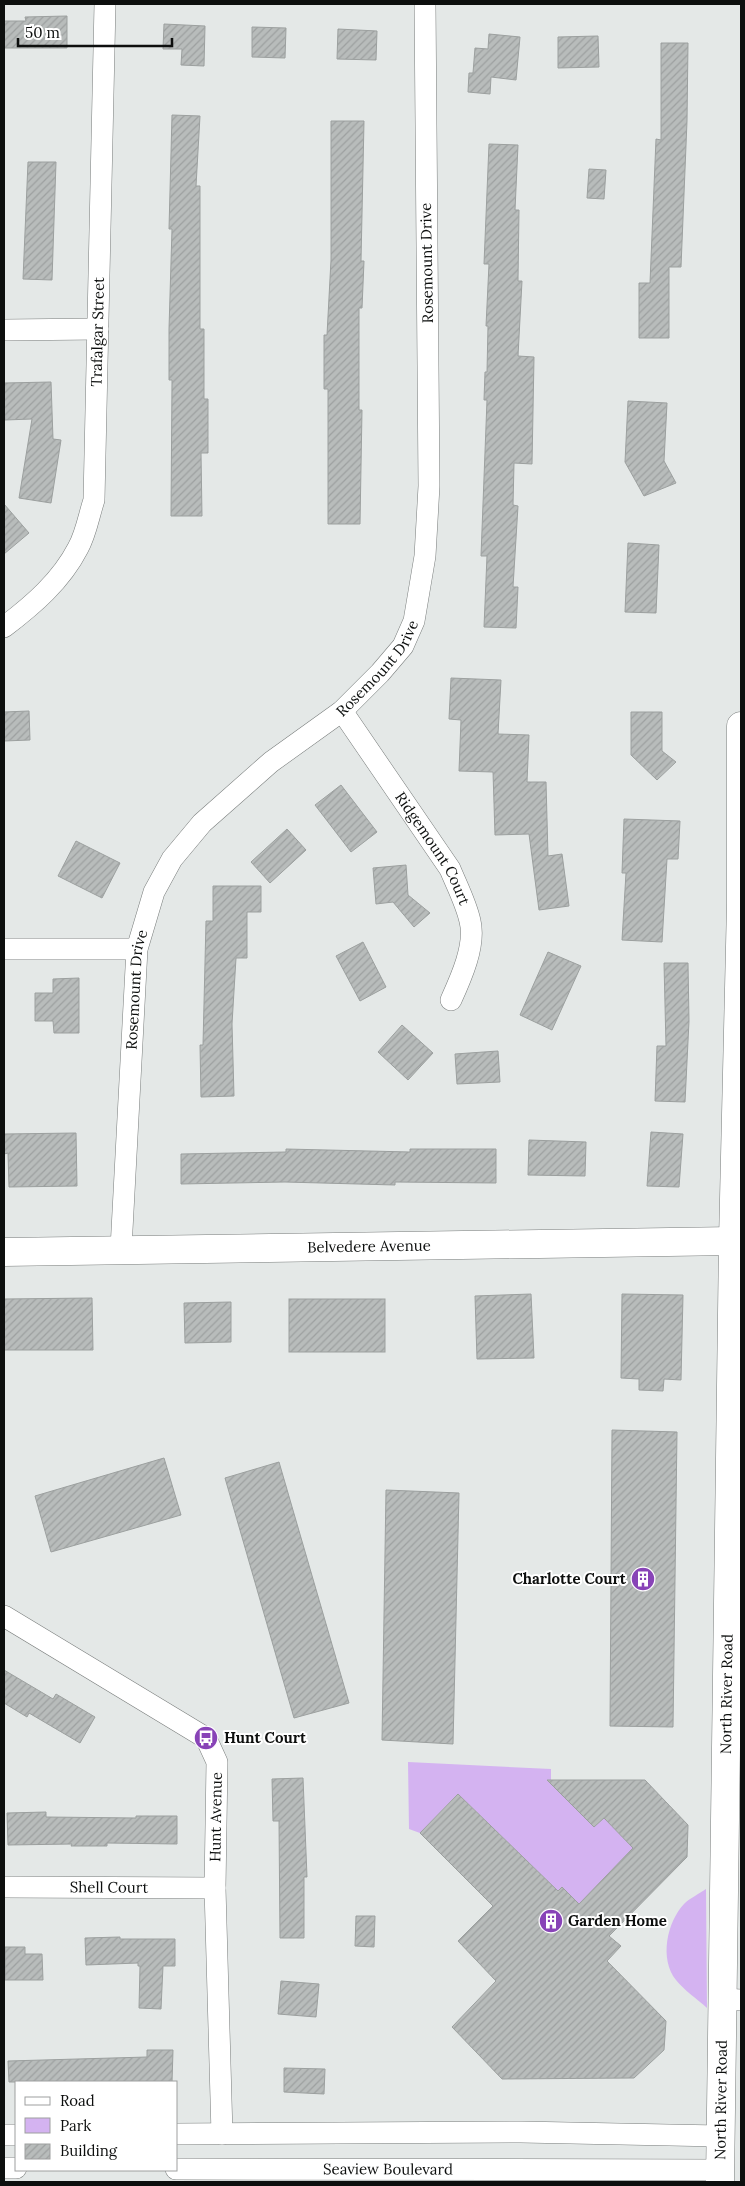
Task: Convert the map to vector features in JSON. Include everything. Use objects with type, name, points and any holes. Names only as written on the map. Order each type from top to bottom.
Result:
[{"type":"main road","name":"North River Road","points":[[720,2176],[720,2136],[732,2000],[726,1872],[737,1241],[741,726]]},
{"type":"main road","name":"Belvedere Avenue","points":[[4,1252],[737,1241]]},
{"type":"street","name":"Trafalgar Street","points":[[4,627],[39,599],[60,575],[79,547],[94,500],[105,4]]},
{"type":"street","name":"Rosemount Drive","points":[[121,1249],[136,949],[154,892],[172,858],[202,824],[272,762],[342,711],[380,673],[403,646],[414,621],[425,556],[430,486],[425,4]]},
{"type":"street","points":[[4,330],[98,329]]},
{"type":"street","name":"Ridgemount Court","points":[[342,711],[450,869],[462,898],[471,922],[467,965],[451,1000]]},
{"type":"street","points":[[4,949],[136,949]]},
{"type":"street","name":"Hunt Avenue","points":[[4,1616],[206,1738],[217,1762],[215,1888],[222,2134]]},
{"type":"street","name":"Shell Court","points":[[4,1888],[215,1888]]},
{"type":"street","points":[[178,2134],[521,2132],[720,2136]]},
{"type":"street","name":"Seaview Boulevard","points":[[178,2169],[720,2176]]},
{"type":"green space","points":[[408,1762],[551,1769],[551,1784],[594,1827],[604,1818],[633,1848],[579,1904],[562,1888],[558,1891],[458,1794],[420,1833],[409,1829]]},
{"type":"green space","points":[[706,1889],[707,2008],[676,1980],[668,1962],[667,1951],[670,1930],[678,1912],[686,1902]]},
{"type":"building","points":[[67,16],[67,48],[4,48],[4,21],[26,21],[25,17]]},
{"type":"building","points":[[164,24],[205,26],[204,66],[181,65],[182,49],[163,49]]},
{"type":"building","points":[[252,27],[286,28],[285,58],[252,57]]},
{"type":"building","points":[[338,29],[377,31],[376,60],[337,59]]},
{"type":"building","points":[[489,34],[520,37],[516,80],[491,77],[490,94],[468,92],[469,73],[473,73],[475,48],[488,49]]},
{"type":"building","points":[[598,36],[599,67],[558,68],[558,37]]},
{"type":"building","points":[[661,43],[688,43],[681,267],[669,267],[669,338],[639,338],[639,283],[650,283],[656,139],[661,140]]},
{"type":"building","points":[[172,115],[200,116],[196,186],[200,186],[200,329],[204,329],[204,399],[208,399],[208,453],[201,453],[202,516],[171,516],[172,380],[169,380],[169,329],[172,229],[169,229]]},
{"type":"building","points":[[331,121],[364,121],[361,261],[364,261],[362,308],[359,308],[359,410],[362,410],[360,524],[328,524],[328,389],[324,389],[324,335],[327,335],[331,260]]},
{"type":"building","points":[[489,144],[518,145],[515,210],[519,210],[518,281],[522,281],[518,356],[534,357],[532,464],[514,463],[513,505],[518,506],[513,587],[518,587],[516,628],[484,627],[487,556],[481,556],[487,400],[484,400],[485,372],[487,372],[488,326],[486,326],[489,264],[484,264]]},
{"type":"building","points":[[28,162],[56,162],[52,280],[23,279]]},
{"type":"building","points":[[589,169],[606,170],[604,199],[587,198]]},
{"type":"building","points":[[51,382],[53,439],[61,440],[51,503],[19,498],[32,419],[5,420],[4,383]]},
{"type":"building","points":[[628,401],[667,403],[664,461],[676,483],[644,496],[625,462]]},
{"type":"building","points":[[4,504],[29,533],[4,554]]},
{"type":"building","points":[[628,543],[659,545],[656,613],[625,612]]},
{"type":"building","points":[[451,678],[501,680],[498,734],[529,735],[527,782],[546,782],[548,856],[562,854],[569,906],[539,910],[529,834],[495,835],[493,772],[459,771],[461,720],[449,719]]},
{"type":"building","points":[[29,711],[30,740],[4,741],[4,712]]},
{"type":"building","points":[[631,712],[662,712],[662,751],[676,762],[657,780],[631,755]]},
{"type":"building","points":[[341,785],[377,832],[351,852],[315,805]]},
{"type":"building","points":[[624,819],[680,821],[678,859],[667,859],[662,942],[622,940],[626,873],[622,873]]},
{"type":"building","points":[[287,829],[306,850],[270,883],[251,862]]},
{"type":"building","points":[[76,841],[120,863],[102,898],[58,876]]},
{"type":"building","points":[[406,865],[408,895],[430,913],[414,927],[393,902],[376,904],[373,868]]},
{"type":"building","points":[[213,886],[261,886],[261,912],[247,912],[247,958],[236,958],[232,1024],[234,1096],[201,1097],[200,1045],[203,1045],[206,921],[213,921]]},
{"type":"building","points":[[363,942],[386,987],[360,1001],[336,956]]},
{"type":"building","points":[[548,952],[581,966],[552,1030],[520,1015]]},
{"type":"building","points":[[664,963],[688,963],[689,1021],[685,1102],[655,1101],[657,1046],[666,1046]]},
{"type":"building","points":[[79,978],[79,1033],[54,1033],[53,1021],[35,1021],[35,993],[53,993],[53,979]]},
{"type":"building","points":[[402,1025],[433,1053],[408,1080],[378,1052]]},
{"type":"building","points":[[498,1051],[500,1082],[457,1084],[455,1054]]},
{"type":"building","points":[[651,1132],[683,1134],[679,1187],[647,1186]]},
{"type":"building","points":[[76,1133],[77,1186],[9,1187],[8,1153],[4,1154],[4,1134]]},
{"type":"building","points":[[529,1140],[586,1142],[585,1176],[528,1175]]},
{"type":"building","points":[[286,1149],[410,1152],[410,1149],[496,1149],[496,1183],[395,1182],[395,1185],[285,1182],[181,1184],[181,1154],[286,1152]]},
{"type":"building","points":[[531,1294],[534,1358],[477,1359],[475,1296]]},
{"type":"building","points":[[622,1294],[683,1295],[681,1380],[664,1379],[663,1391],[639,1390],[639,1379],[621,1378]]},
{"type":"building","points":[[92,1298],[93,1350],[4,1350],[4,1299]]},
{"type":"building","points":[[289,1299],[385,1299],[385,1352],[289,1352]]},
{"type":"building","points":[[231,1302],[231,1342],[185,1343],[184,1303]]},
{"type":"building","name":"Charlotte Court","points":[[612,1430],[677,1432],[673,1727],[610,1726]]},
{"type":"building","points":[[164,1458],[181,1515],[51,1552],[35,1496]]},
{"type":"building","points":[[279,1462],[349,1703],[294,1718],[225,1478]]},
{"type":"building","points":[[386,1490],[459,1493],[453,1744],[382,1740]]},
{"type":"building","points":[[4,1670],[53,1699],[56,1694],[95,1717],[80,1743],[29,1713],[27,1717],[4,1703]]},
{"type":"building","points":[[303,1778],[307,1877],[304,1877],[304,1938],[280,1938],[279,1821],[273,1821],[272,1779]]},
{"type":"building","name":"Garden Home","points":[[547,1780],[645,1780],[688,1825],[687,1857],[609,1936],[621,1946],[607,1961],[666,2021],[664,2050],[634,2078],[502,2079],[452,2027],[496,1981],[458,1941],[493,1906],[420,1833],[458,1794],[558,1891],[562,1887],[579,1904],[633,1848],[604,1818],[594,1827]]},
{"type":"building","points":[[46,1812],[46,1817],[136,1818],[136,1816],[177,1816],[177,1844],[107,1843],[107,1846],[71,1846],[72,1844],[8,1845],[7,1813]]},
{"type":"building","points":[[356,1916],[375,1916],[374,1947],[355,1946]]},
{"type":"building","points":[[120,1937],[120,1939],[175,1939],[175,1966],[163,1966],[161,2009],[139,2008],[140,1966],[138,1966],[138,1963],[86,1965],[85,1938]]},
{"type":"building","points":[[5,1947],[25,1947],[25,1954],[42,1954],[43,1980],[5,1980]]},
{"type":"building","points":[[281,1981],[319,1984],[316,2017],[278,2014]]},
{"type":"building","points":[[147,2050],[173,2050],[172,2081],[9,2082],[8,2061],[147,2057]]},
{"type":"building","points":[[284,2068],[325,2069],[324,2094],[284,2092]]},
{"type":"place","name":"Charlotte Court","points":[[643,1579]]},
{"type":"place","name":"Hunt Court","points":[[206,1738]]},
{"type":"place","name":"Garden Home","points":[[551,1921]]}]
